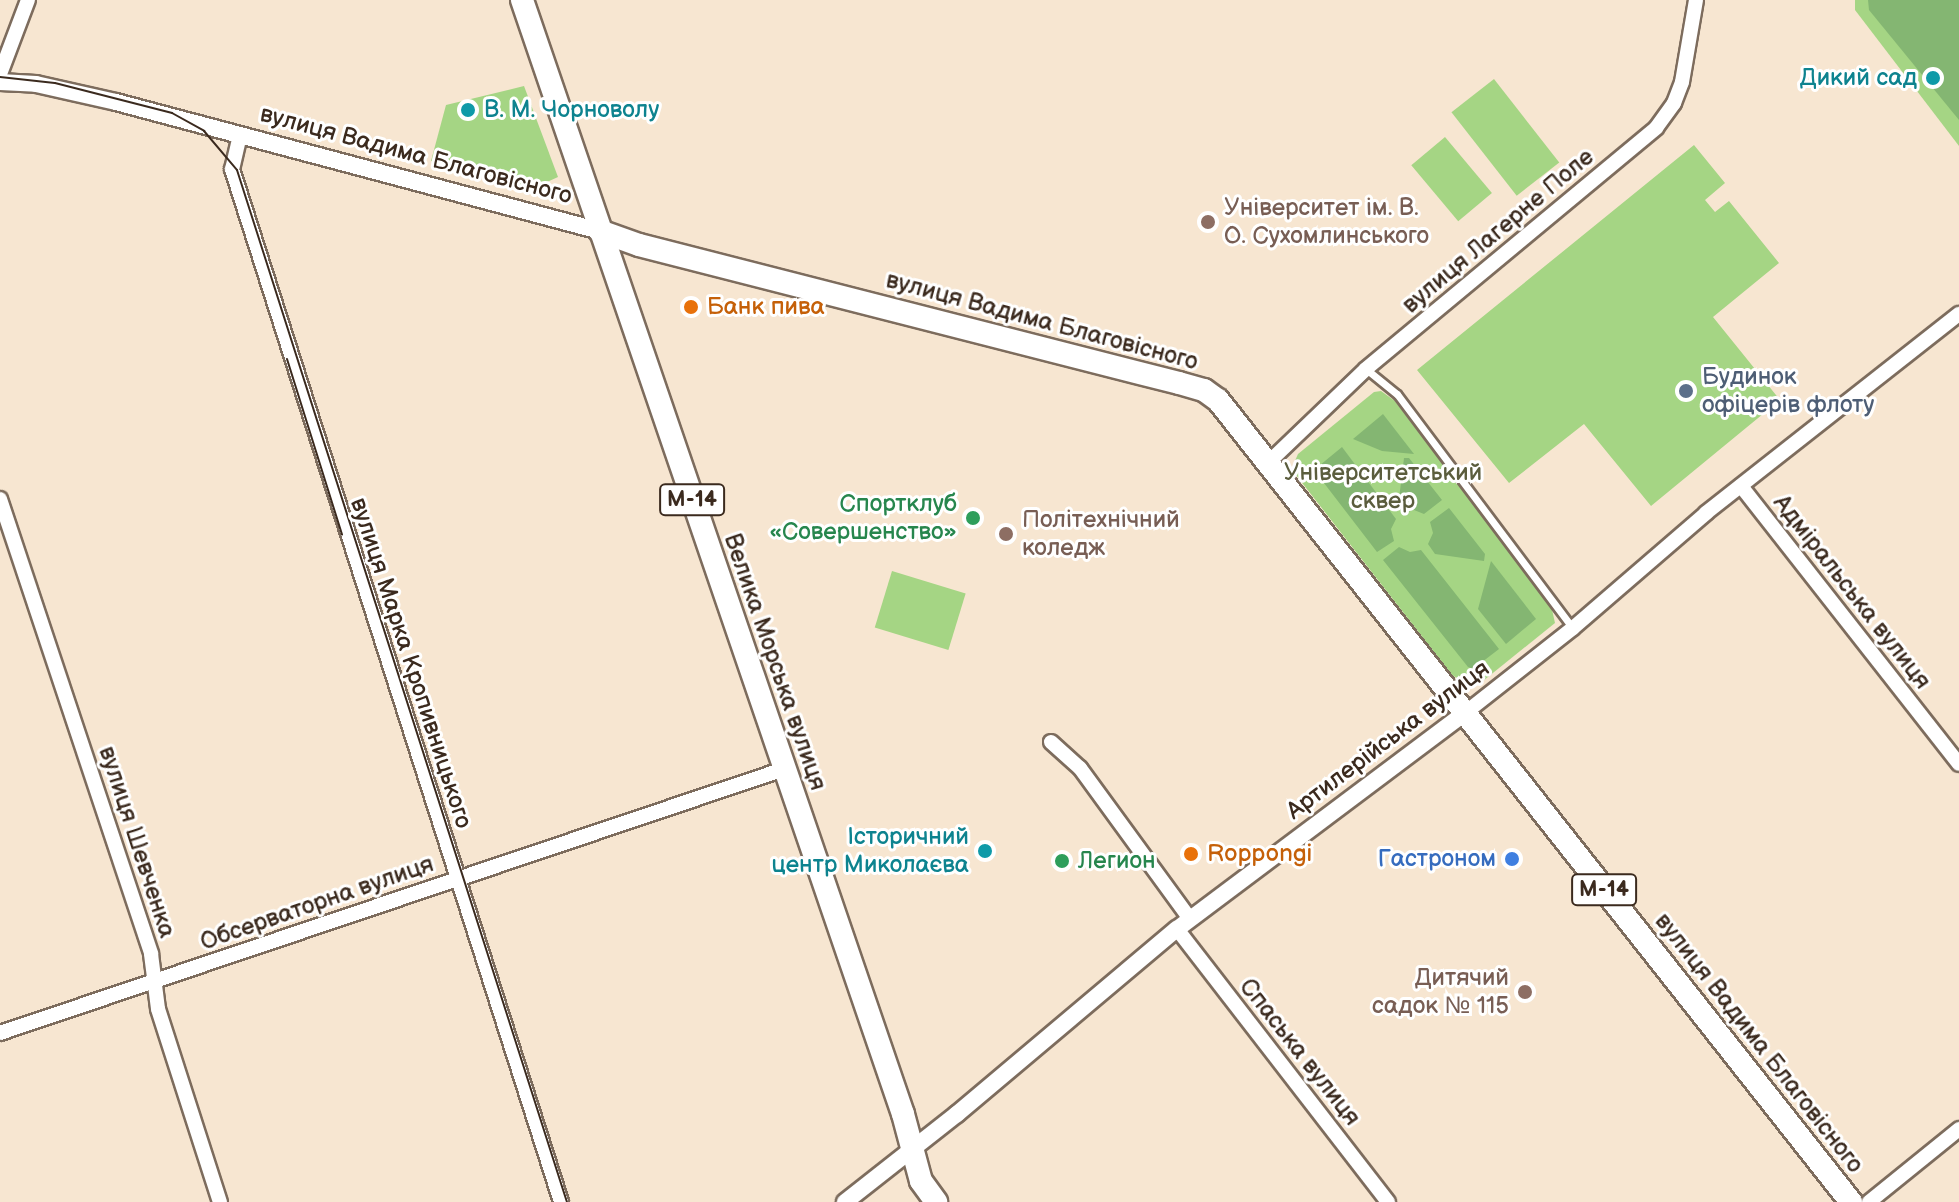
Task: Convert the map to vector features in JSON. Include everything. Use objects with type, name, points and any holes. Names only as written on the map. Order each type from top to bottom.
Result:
[{"type":"highway","name":"Велика Морська вулиця","points":[[522,0],[600,231],[621,282],[903,1114],[921,1181],[936,1202]]},
{"type":"highway","name":"вулиця Вадима Благовісного","points":[[600,231],[639,245],[1204,390],[1229,411],[1851,1202]]},
{"type":"street","points":[[0,74],[28,0]]},
{"type":"street","name":"вулиця Лагерне Поле","points":[[1269,462],[1366,369],[1656,128],[1674,103],[1682,82],[1696,0]]},
{"type":"street","name":"вулиця Вадима Благовісного","points":[[0,82],[81,93],[600,231]]},
{"type":"street","name":"вулиця Марка Кропивницького","points":[[240,135],[232,169],[259,244],[290,360],[561,1202]]},
{"type":"street","name":"Артилерійська вулиця","points":[[845,1202],[912,1151],[1184,924],[1573,628],[1741,486],[1959,314]]},
{"type":"street","name":"Адміральська вулиця","points":[[1741,486],[1959,764]]},
{"type":"street","name":"вулиця Шевченка","points":[[0,499],[151,954],[158,1009],[220,1202]]},
{"type":"street","name":"Спаська вулиця","points":[[1051,742],[1080,768],[1184,924],[1388,1202]]},
{"type":"street","name":"Обсерваторна вулиця","points":[[0,1033],[784,769]]},
{"type":"street","points":[[1869,1202],[1959,1129]]},
{"type":"lane","points":[[1366,369],[1397,394],[1573,628]]},
{"type":"green space","name":"Дикий сад","points":[[1855,0],[1959,0],[1959,146],[1855,10]]},
{"type":"green space","name":"Дикий сад","points":[[1868,0],[1959,0],[1959,120],[1869,10]]},
{"type":"green space","points":[[1494,79],[1559,163],[1517,196],[1451,112]]},
{"type":"green space","points":[[524,86],[558,177],[534,188],[431,161],[446,105]]},
{"type":"green space","points":[[1445,137],[1492,193],[1458,221],[1411,165]]},
{"type":"green space","points":[[1694,145],[1725,183],[1705,200],[1715,212],[1729,201],[1779,263],[1713,317],[1780,400],[1651,506],[1584,424],[1509,483],[1417,370]]},
{"type":"green space","name":"Університетський сквер","points":[[1381,391],[1395,401],[1551,605],[1555,623],[1483,681],[1463,682],[1452,675],[1296,475],[1294,463],[1298,454],[1374,392]]},
{"type":"green space","points":[[1383,414],[1414,454],[1382,451],[1353,439]]},
{"type":"green space","points":[[1342,447],[1396,519],[1391,529],[1394,541],[1377,552],[1314,470]]},
{"type":"green space","points":[[1404,458],[1409,458],[1442,500],[1424,514],[1414,510],[1403,513],[1398,507]]},
{"type":"green space","points":[[1449,508],[1485,554],[1484,561],[1435,554],[1428,544],[1433,533],[1430,522]]},
{"type":"green space","points":[[1399,547],[1410,552],[1421,550],[1499,649],[1473,669],[1468,667],[1383,560]]},
{"type":"green space","points":[[1491,561],[1536,619],[1506,644],[1478,609]]},
{"type":"green space","points":[[892,571],[966,594],[948,650],[875,627]]},
{"type":"tram line","points":[[0,77],[55,83],[172,113],[204,131],[237,170],[567,1202]]},
{"type":"tram line","points":[[287,359],[342,535]]},
{"type":"place","name":"Дикий сад","points":[[1933,78]]},
{"type":"place","name":"В. М. Чорноволу","points":[[468,110]]},
{"type":"place","name":"Університет ім. В. О. Сухомлинського","points":[[1208,222]]},
{"type":"place","name":"Банк пива","points":[[691,307]]},
{"type":"place","name":"Будинок офіцерів флоту","points":[[1686,391]]},
{"type":"place","name":"Спортклуб «Совершенство»","points":[[973,518]]},
{"type":"place","name":"Політехнічний коледж","points":[[1006,534]]},
{"type":"place","name":"Історичний центр Миколаєва","points":[[985,851]]},
{"type":"place","name":"Roppongi","points":[[1191,854]]},
{"type":"place","name":"Гастроном","points":[[1512,859]]},
{"type":"place","name":"Легион","points":[[1062,861]]},
{"type":"place","name":"Дитячий садок № 115","points":[[1525,992]]}]
